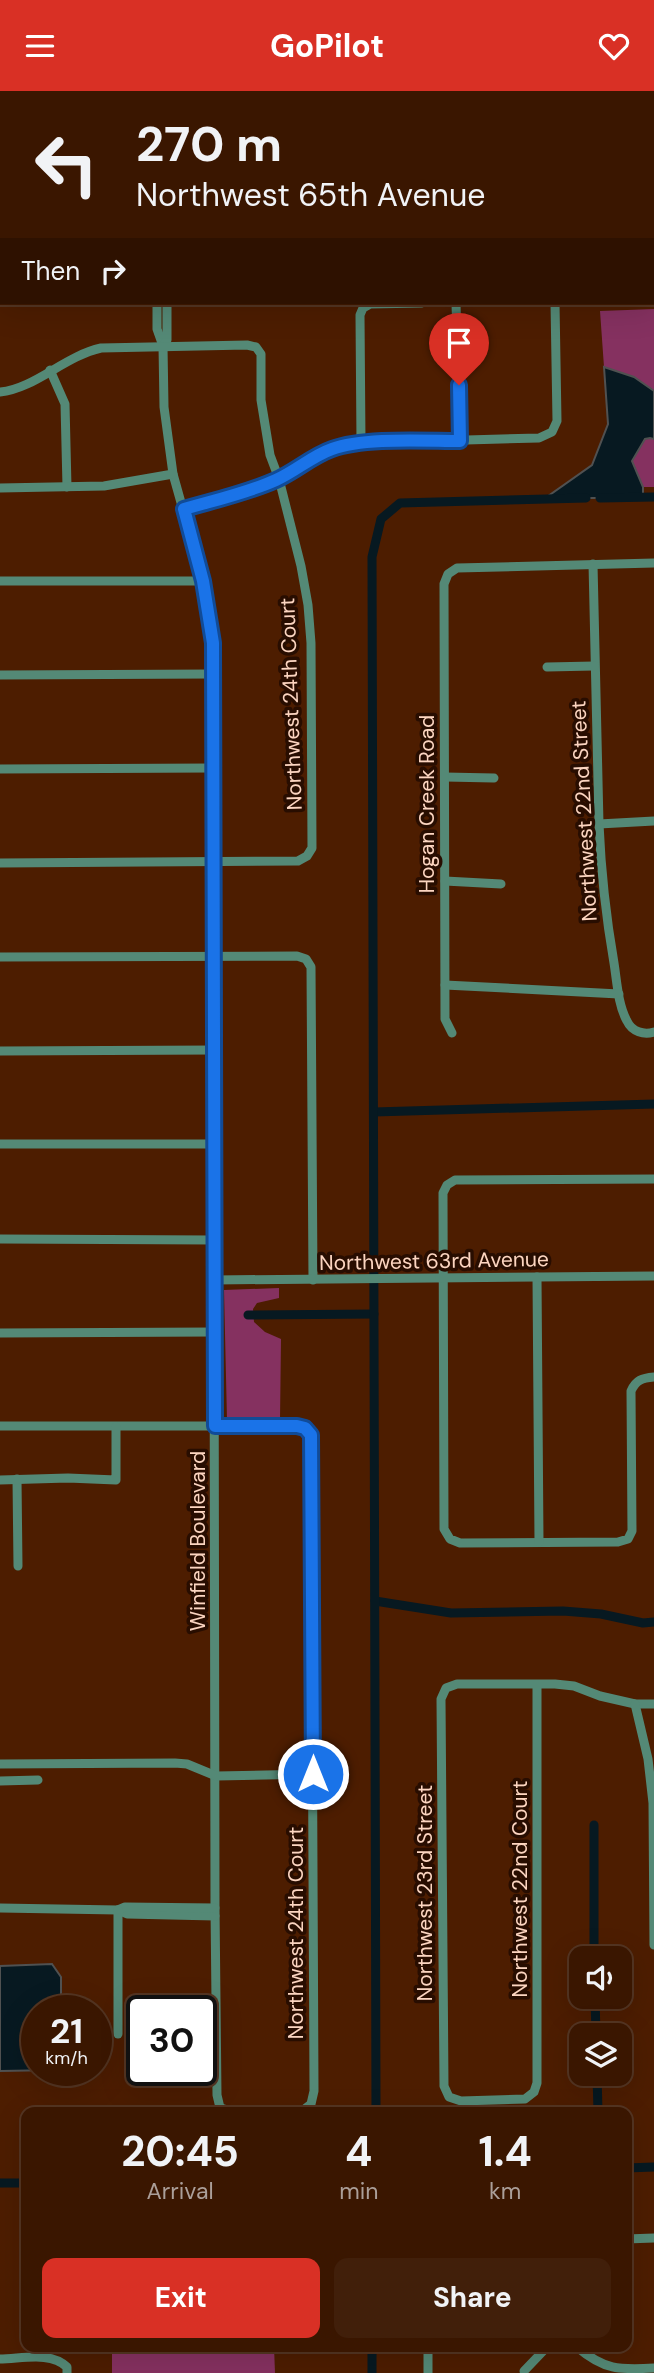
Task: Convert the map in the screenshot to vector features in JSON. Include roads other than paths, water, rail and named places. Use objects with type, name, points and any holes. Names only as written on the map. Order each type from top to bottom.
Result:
[{"type":"street","name":"Winfield Boulevard","points":[[157,305],[157,329],[163,346],[164,407],[173,474],[203,581],[213,643],[215,1912],[217,2095],[220,2107]]},
{"type":"street","name":"Winfield Boulevard","points":[[163,346],[167,340],[167,305]]},
{"type":"street","points":[[361,443],[360,316],[363,308],[368,305]]},
{"type":"street","points":[[456,305],[460,441]]},
{"type":"street","points":[[184,509],[279,479],[306,461],[333,448],[361,443],[539,438],[552,432],[557,421],[555,305]]},
{"type":"street","name":"Northwest 24th Court","points":[[163,346],[247,345],[256,347],[261,353],[264,426],[301,566],[309,617],[312,848],[307,856],[298,861],[213,863]]},
{"type":"street","points":[[0,393],[20,387],[82,352],[100,348],[163,346]]},
{"type":"street","points":[[50,370],[65,404],[67,487]]},
{"type":"street","points":[[0,488],[104,486],[173,474]]},
{"type":"street","points":[[593,565],[654,563]]},
{"type":"street","name":"Hogan Creek Road","points":[[452,1033],[445,1019],[444,584],[448,574],[457,568],[593,565]]},
{"type":"street","name":"Northwest 22nd Street","points":[[593,565],[601,866],[619,994],[627,1023],[634,1030],[645,1034],[654,1032]]},
{"type":"street","points":[[0,581],[203,581]]},
{"type":"street","points":[[547,667],[594,666]]},
{"type":"street","points":[[0,675],[213,674]]},
{"type":"street","points":[[0,769],[212,768]]},
{"type":"street","points":[[444,777],[494,778]]},
{"type":"street","points":[[598,824],[654,821]]},
{"type":"street","points":[[0,863],[213,863]]},
{"type":"street","points":[[445,881],[501,884]]},
{"type":"street","points":[[0,957],[297,956],[306,960],[311,967],[313,1280]]},
{"type":"street","points":[[445,985],[619,994]]},
{"type":"street","points":[[0,1051],[215,1050]]},
{"type":"street","points":[[0,1145],[214,1144]]},
{"type":"street","points":[[654,1179],[455,1180],[447,1185],[443,1193],[444,1529],[450,1539],[460,1543],[618,1542],[628,1539],[632,1531],[631,1391],[635,1383],[642,1378],[654,1377]]},
{"type":"street","points":[[0,1239],[214,1240]]},
{"type":"street","name":"Northwest 63rd Avenue","points":[[214,1280],[654,1276]]},
{"type":"street","points":[[537,1277],[539,1542]]},
{"type":"street","points":[[0,1333],[214,1332]]},
{"type":"street","points":[[0,1426],[215,1426]]},
{"type":"street","name":"Northwest 24th Court","points":[[215,1426],[297,1426],[305,1428],[311,1435],[314,2091],[311,2104],[307,2107]]},
{"type":"street","points":[[0,1480],[116,1480],[116,1427]]},
{"type":"street","points":[[17,1479],[19,1566]]},
{"type":"street","name":"Northwest 23rd Street","points":[[449,2097],[443,2086],[441,1699],[446,1688],[457,1684],[537,1684]]},
{"type":"street","points":[[537,1684],[574,1686],[600,1696],[635,1704],[654,1704]]},
{"type":"street","name":"Northwest 22nd Court","points":[[449,2097],[461,2101],[525,2099],[534,2092],[537,2083],[537,1684]]},
{"type":"street","points":[[635,1704],[648,1759],[653,1803],[654,1945]]},
{"type":"street","points":[[0,1764],[175,1763],[187,1764],[215,1776],[313,1774]]},
{"type":"street","points":[[0,1781],[38,1780]]},
{"type":"street","points":[[0,1908],[118,1910],[127,1914],[215,1912]]},
{"type":"street","points":[[118,1910],[118,2033]]},
{"type":"street","points":[[632,2239],[654,2238]]},
{"type":"street","points":[[428,2352],[428,2373]]},
{"type":"street","points":[[524,2371],[542,2352]]},
{"type":"street","points":[[583,2352],[601,2365],[620,2369],[654,2368]]},
{"type":"street","points":[[0,2359],[61,2360],[67,2367],[67,2373]]},
{"type":"water","points":[[604,367],[634,377],[654,391],[654,439],[645,439],[632,461],[643,487],[643,497],[544,499],[592,465],[608,424]]},
{"type":"water","points":[[52,1964],[61,1977],[61,1995],[21,1995],[21,2071],[0,2071],[0,1966]]},
{"type":"waterway","points":[[600,498],[654,497]]},
{"type":"waterway","points":[[376,2107],[372,557],[381,519],[400,503],[586,498]]},
{"type":"waterway","points":[[374,1112],[654,1104]]},
{"type":"waterway","points":[[248,1315],[374,1314]]},
{"type":"waterway","points":[[375,1601],[451,1613],[563,1611],[601,1614],[643,1623],[654,1622]]},
{"type":"waterway","points":[[594,1825],[594,1946]]},
{"type":"waterway","points":[[595,2009],[596,2023]]},
{"type":"waterway","points":[[597,2086],[598,2107]]},
{"type":"waterway","points":[[632,2168],[654,2167]]},
{"type":"waterway","points":[[0,2183],[21,2183]]},
{"type":"waterway","points":[[372,2352],[372,2373]]}]
